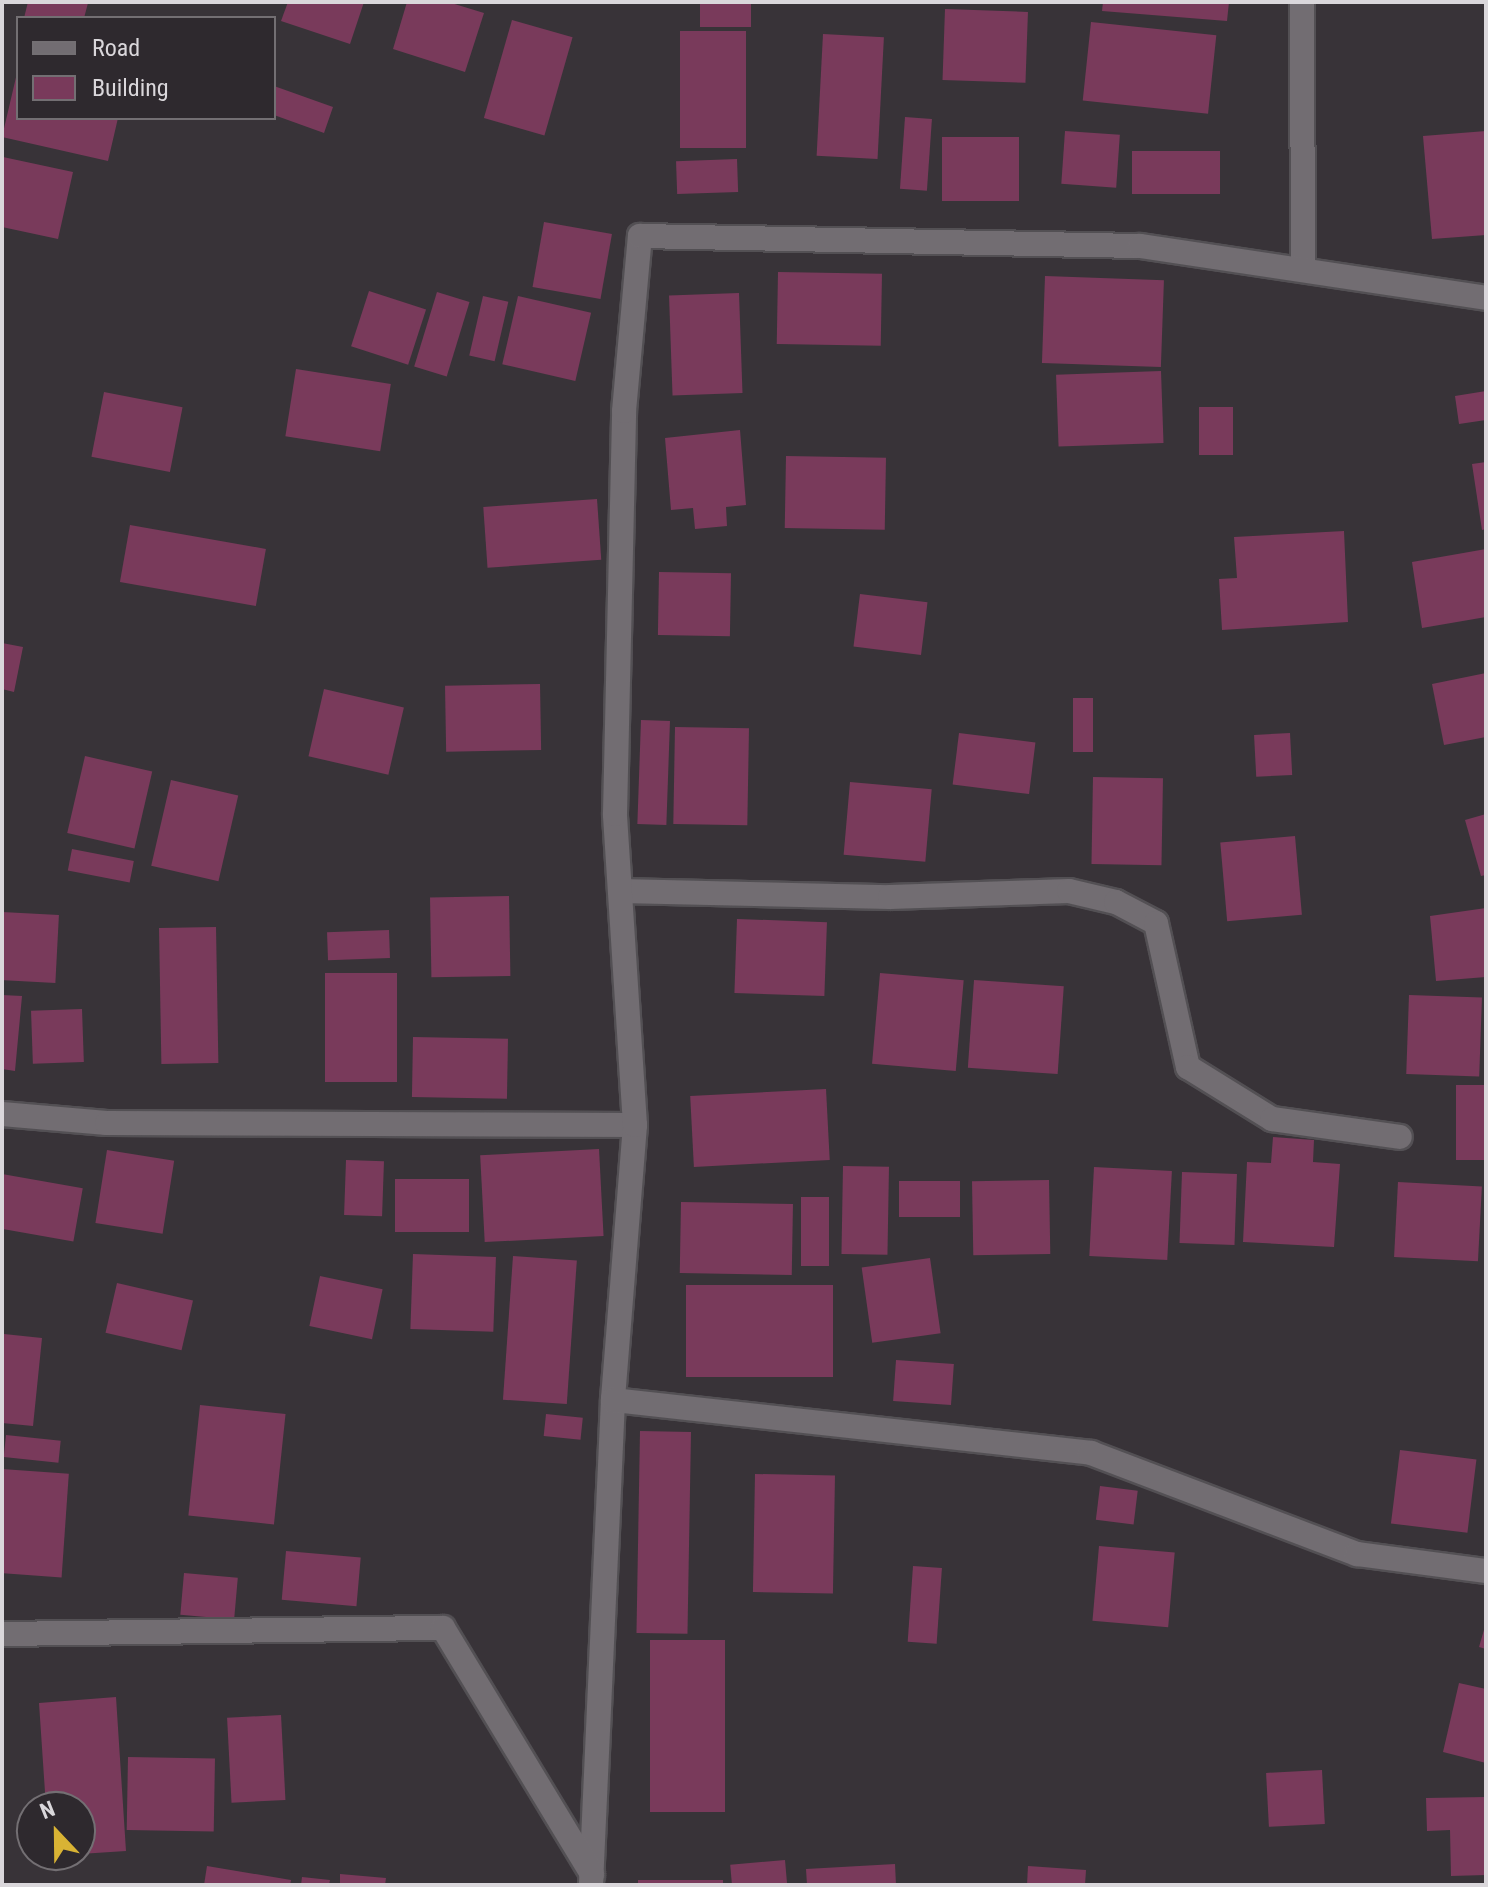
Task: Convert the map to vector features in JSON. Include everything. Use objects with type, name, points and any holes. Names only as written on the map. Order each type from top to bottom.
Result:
[{"type":"street","points":[[1302,2],[1303,265]]},
{"type":"street","points":[[592,1880],[613,1400],[635,1125],[615,814],[624,411],[640,236],[1140,246],[1303,265],[1486,298]]},
{"type":"street","points":[[620,891],[890,897],[1069,891],[1116,902],[1156,923],[1188,1067],[1272,1119],[1400,1137]]},
{"type":"street","points":[[2,1114],[107,1123],[635,1125]]},
{"type":"street","points":[[613,1400],[1091,1453],[1357,1554],[1486,1571]]},
{"type":"street","points":[[2,1634],[443,1628],[592,1880]]},
{"type":"building","points":[[28,2],[88,3],[85,16],[24,16]]},
{"type":"building","points":[[288,2],[364,2],[350,44],[281,21]]},
{"type":"building","points":[[407,2],[448,2],[484,13],[465,72],[393,49]]},
{"type":"building","points":[[700,2],[751,2],[751,27],[700,27]]},
{"type":"building","points":[[1103,2],[1229,2],[1227,21],[1102,11]]},
{"type":"building","points":[[945,9],[1028,12],[1025,83],[943,80]]},
{"type":"building","points":[[512,20],[573,37],[544,135],[484,118]]},
{"type":"building","points":[[1091,22],[1216,35],[1208,114],[1083,101]]},
{"type":"building","points":[[680,31],[746,31],[746,148],[680,148]]},
{"type":"building","points":[[823,34],[884,37],[878,159],[817,156]]},
{"type":"building","points":[[16,77],[16,120],[118,120],[108,161],[2,137]]},
{"type":"building","points":[[276,87],[333,107],[324,133],[276,116]]},
{"type":"building","points":[[905,117],[932,119],[927,191],[900,189]]},
{"type":"building","points":[[1065,131],[1120,135],[1116,188],[1061,184]]},
{"type":"building","points":[[1486,131],[1486,235],[1432,239],[1423,136]]},
{"type":"building","points":[[942,137],[1019,137],[1019,201],[942,201]]},
{"type":"building","points":[[1132,151],[1220,151],[1220,194],[1132,194]]},
{"type":"building","points":[[3,157],[73,172],[58,239],[2,227]]},
{"type":"building","points":[[737,159],[738,192],[677,194],[676,161]]},
{"type":"building","points":[[544,222],[612,234],[600,299],[533,287]]},
{"type":"building","points":[[778,272],[882,274],[881,346],[777,344]]},
{"type":"building","points":[[1045,276],[1164,280],[1161,367],[1042,363]]},
{"type":"building","points":[[369,291],[426,310],[408,365],[351,346]]},
{"type":"building","points":[[437,292],[470,302],[447,377],[414,367]]},
{"type":"building","points":[[739,293],[742,393],[673,395],[669,295]]},
{"type":"building","points":[[483,296],[508,302],[495,361],[469,355]]},
{"type":"building","points":[[518,296],[591,313],[575,381],[502,364]]},
{"type":"building","points":[[296,369],[391,384],[380,451],[285,436]]},
{"type":"building","points":[[1161,371],[1164,443],[1059,447],[1056,375]]},
{"type":"building","points":[[1486,391],[1486,420],[1459,424],[1455,396]]},
{"type":"building","points":[[104,392],[183,407],[170,472],[91,457]]},
{"type":"building","points":[[1199,407],[1233,407],[1233,455],[1199,455]]},
{"type":"building","points":[[740,430],[746,505],[726,507],[727,526],[695,529],[693,508],[671,510],[665,438]]},
{"type":"building","points":[[786,456],[886,458],[885,530],[785,528]]},
{"type":"building","points":[[1486,462],[1486,529],[1482,530],[1472,464]]},
{"type":"building","points":[[597,499],[601,560],[488,568],[483,507]]},
{"type":"building","points":[[130,525],[266,549],[256,606],[120,582]]},
{"type":"building","points":[[1344,531],[1348,622],[1222,630],[1219,579],[1237,578],[1234,537]]},
{"type":"building","points":[[1486,549],[1486,617],[1422,628],[1412,562]]},
{"type":"building","points":[[659,572],[731,573],[730,636],[658,635]]},
{"type":"building","points":[[860,594],[927,602],[921,655],[854,647]]},
{"type":"building","points":[[2,643],[23,647],[14,692],[2,689]]},
{"type":"building","points":[[1486,673],[1486,737],[1444,745],[1432,684]]},
{"type":"building","points":[[540,684],[541,750],[446,752],[445,686]]},
{"type":"building","points":[[324,689],[404,707],[388,775],[308,756]]},
{"type":"building","points":[[1073,698],[1093,698],[1093,752],[1073,752]]},
{"type":"building","points":[[641,720],[670,721],[666,825],[637,824]]},
{"type":"building","points":[[675,727],[749,728],[747,825],[673,824]]},
{"type":"building","points":[[959,733],[1035,742],[1029,794],[953,785]]},
{"type":"building","points":[[1290,733],[1292,775],[1256,777],[1254,735]]},
{"type":"building","points":[[85,756],[152,772],[134,848],[67,833]]},
{"type":"building","points":[[1093,777],[1163,778],[1161,865],[1091,864]]},
{"type":"building","points":[[171,780],[238,796],[218,881],[151,866]]},
{"type":"building","points":[[850,782],[932,789],[925,862],[844,855]]},
{"type":"building","points":[[1486,814],[1486,875],[1481,876],[1465,820]]},
{"type":"building","points":[[1295,836],[1302,915],[1227,921],[1220,843]]},
{"type":"building","points":[[72,849],[134,861],[130,883],[68,871]]},
{"type":"building","points":[[509,896],[510,976],[431,977],[430,897]]},
{"type":"building","points":[[1486,908],[1486,977],[1436,981],[1430,916]]},
{"type":"building","points":[[2,912],[59,915],[55,983],[2,980]]},
{"type":"building","points":[[737,919],[827,922],[824,996],[734,993]]},
{"type":"building","points":[[216,927],[218,1063],[161,1064],[159,928]]},
{"type":"building","points":[[389,930],[390,958],[328,960],[327,932]]},
{"type":"building","points":[[325,973],[397,973],[397,1082],[325,1082]]},
{"type":"building","points":[[880,973],[964,980],[956,1071],[872,1064]]},
{"type":"building","points":[[974,980],[1064,986],[1058,1074],[968,1068]]},
{"type":"building","points":[[2,995],[22,996],[15,1071],[2,1069]]},
{"type":"building","points":[[1409,995],[1482,998],[1479,1076],[1406,1074]]},
{"type":"building","points":[[82,1009],[84,1062],[33,1064],[31,1011]]},
{"type":"building","points":[[413,1037],[508,1039],[507,1099],[412,1097]]},
{"type":"building","points":[[1456,1085],[1486,1085],[1486,1160],[1456,1160]]},
{"type":"building","points":[[826,1089],[830,1160],[694,1167],[690,1096]]},
{"type":"building","points":[[1273,1137],[1314,1140],[1313,1162],[1340,1164],[1334,1247],[1243,1242],[1247,1162],[1271,1163]]},
{"type":"building","points":[[599,1149],[604,1236],[485,1242],[480,1155]]},
{"type":"building","points":[[107,1150],[174,1161],[163,1234],[95,1223]]},
{"type":"building","points":[[346,1160],[384,1161],[382,1216],[344,1215]]},
{"type":"building","points":[[843,1166],[889,1167],[887,1255],[841,1254]]},
{"type":"building","points":[[1094,1167],[1172,1171],[1167,1260],[1089,1256]]},
{"type":"building","points":[[1182,1172],[1237,1174],[1234,1245],[1180,1243]]},
{"type":"building","points":[[2,1174],[83,1188],[73,1241],[2,1229]]},
{"type":"building","points":[[395,1179],[469,1179],[469,1232],[395,1232]]},
{"type":"building","points":[[1049,1180],[1050,1254],[973,1255],[972,1181]]},
{"type":"building","points":[[899,1181],[960,1181],[960,1217],[899,1217]]},
{"type":"building","points":[[1398,1182],[1482,1186],[1478,1261],[1394,1257]]},
{"type":"building","points":[[801,1197],[829,1197],[829,1266],[801,1266]]},
{"type":"building","points":[[681,1202],[793,1204],[792,1275],[680,1273]]},
{"type":"building","points":[[413,1254],[496,1257],[493,1332],[410,1329]]},
{"type":"building","points":[[513,1256],[577,1260],[567,1404],[503,1400]]},
{"type":"building","points":[[930,1258],[941,1333],[872,1343],[862,1268]]},
{"type":"building","points":[[320,1276],[383,1289],[372,1339],[309,1326]]},
{"type":"building","points":[[117,1283],[193,1301],[182,1350],[106,1333]]},
{"type":"building","points":[[686,1285],[833,1285],[833,1377],[686,1377]]},
{"type":"building","points":[[4,1334],[42,1338],[33,1426],[2,1423]]},
{"type":"building","points":[[896,1360],[954,1364],[951,1405],[893,1401]]},
{"type":"building","points":[[200,1405],[286,1414],[274,1524],[188,1515]]},
{"type":"building","points":[[546,1414],[583,1418],[580,1440],[544,1436]]},
{"type":"building","points":[[640,1431],[691,1432],[687,1634],[636,1633]]},
{"type":"building","points":[[6,1435],[61,1441],[58,1463],[4,1457]]},
{"type":"building","points":[[1400,1450],[1476,1459],[1467,1533],[1391,1523]]},
{"type":"building","points":[[2,1469],[69,1474],[62,1577],[2,1573]]},
{"type":"building","points":[[755,1474],[835,1475],[833,1593],[753,1592]]},
{"type":"building","points":[[1100,1486],[1138,1491],[1134,1524],[1096,1520]]},
{"type":"building","points":[[1099,1546],[1175,1553],[1168,1627],[1092,1621]]},
{"type":"building","points":[[286,1551],[361,1558],[356,1606],[282,1600]]},
{"type":"building","points":[[913,1566],[942,1568],[937,1644],[908,1642]]},
{"type":"building","points":[[184,1573],[238,1578],[234,1620],[180,1615]]},
{"type":"building","points":[[1486,1623],[1486,1649],[1479,1647]]},
{"type":"building","points":[[650,1640],[725,1640],[725,1812],[650,1812]]},
{"type":"building","points":[[1459,1683],[1486,1689],[1486,1763],[1443,1752]]},
{"type":"building","points":[[116,1697],[126,1851],[96,1853],[96,1791],[45,1791],[39,1703]]},
{"type":"building","points":[[281,1715],[285,1800],[232,1803],[227,1718]]},
{"type":"building","points":[[128,1757],[215,1759],[214,1832],[127,1830]]},
{"type":"building","points":[[1322,1770],[1325,1824],[1269,1827],[1266,1773]]},
{"type":"building","points":[[1486,1797],[1486,1875],[1451,1876],[1450,1830],[1427,1831],[1426,1798]]},
{"type":"building","points":[[785,1860],[787,1885],[732,1885],[730,1865]]},
{"type":"building","points":[[895,1864],[896,1885],[807,1885],[806,1869]]},
{"type":"building","points":[[207,1866],[291,1880],[290,1885],[204,1885]]},
{"type":"building","points":[[1028,1866],[1086,1870],[1085,1885],[1027,1885]]},
{"type":"building","points":[[340,1874],[386,1878],[385,1885],[340,1885]]},
{"type":"building","points":[[302,1877],[330,1880],[329,1885],[301,1885]]},
{"type":"building","points":[[638,1880],[723,1880],[723,1885],[638,1885]]}]
